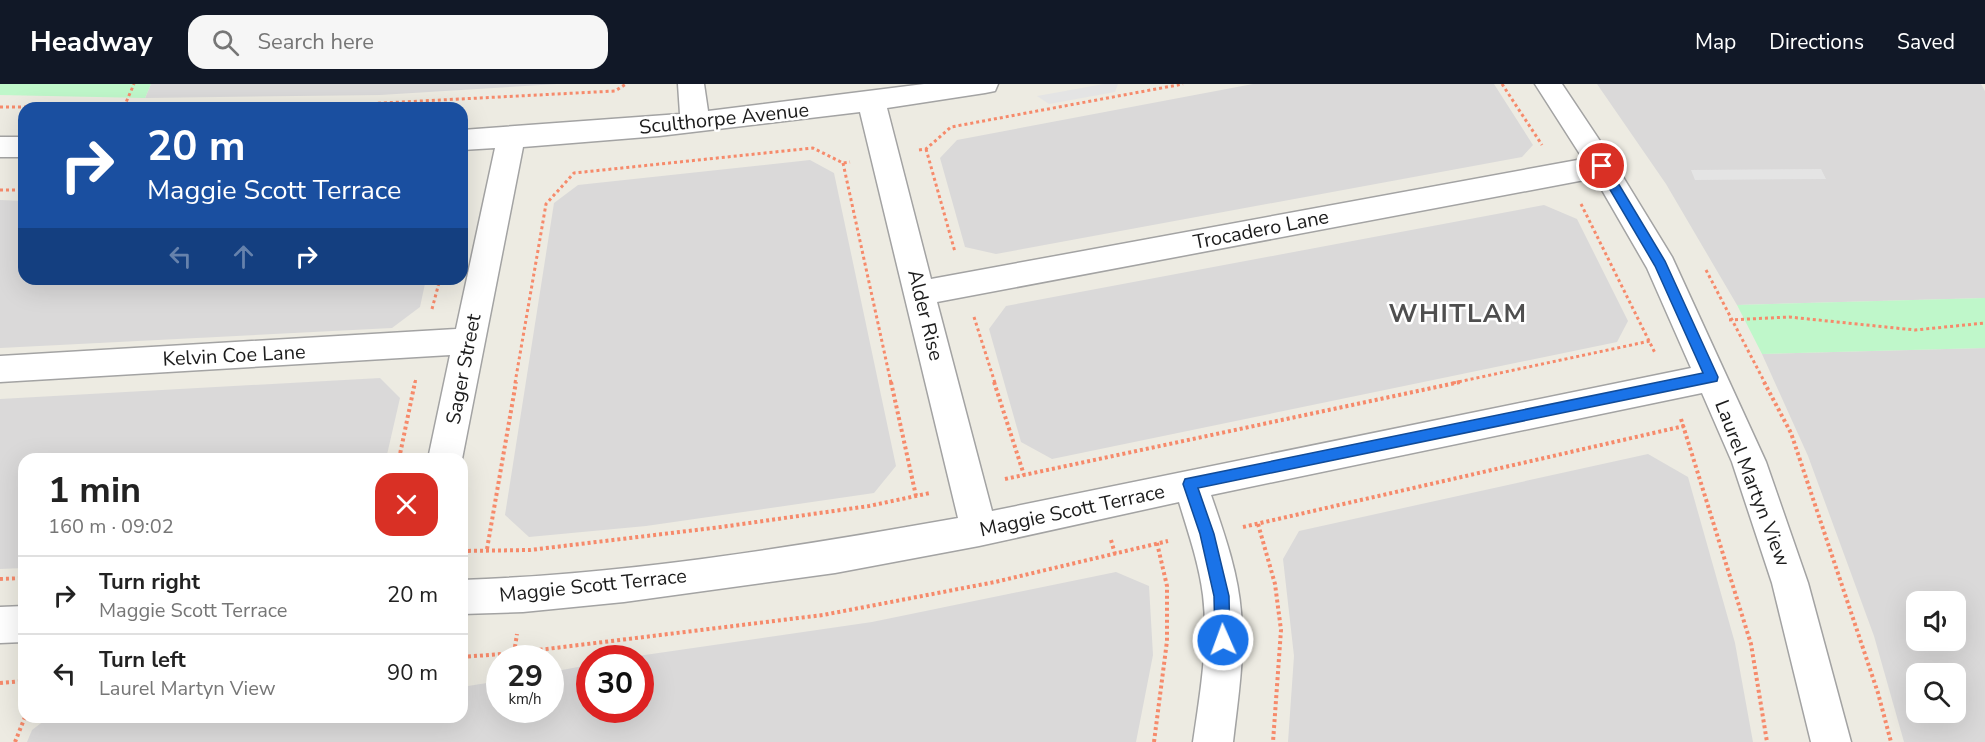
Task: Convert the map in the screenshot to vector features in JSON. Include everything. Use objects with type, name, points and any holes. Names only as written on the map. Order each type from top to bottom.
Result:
[{"type":"street","points":[[691,84],[695,122]]},
{"type":"street","name":"Sculthorpe Avenue","points":[[468,140],[695,122],[872,101],[985,84]]},
{"type":"street","name":"Laurel Martyn View","points":[[1548,84],[1602,166],[1661,265],[1749,462],[1790,583],[1831,742]]},
{"type":"street","name":"Alder Rise","points":[[872,101],[979,530]]},
{"type":"street","name":"Sager Street","points":[[446,453],[511,137]]},
{"type":"street","points":[[0,147],[18,147]]},
{"type":"street","name":"Trocadero Lane","points":[[921,293],[1602,166]]},
{"type":"street","name":"Kelvin Coe Lane","points":[[0,369],[468,341]]},
{"type":"street","name":"Maggie Scott Terrace","points":[[468,597],[523,595],[624,585],[835,556],[979,530],[1190,484],[1712,377]]},
{"type":"street","points":[[1190,484],[1207,534],[1221,596],[1223,640],[1213,742]]},
{"type":"street","points":[[0,625],[18,624]]},
{"type":"path","points":[[126,102],[134,84]]},
{"type":"path","points":[[401,102],[615,91],[626,84]]},
{"type":"path","points":[[926,148],[951,127],[1183,84]]},
{"type":"path","points":[[1024,475],[1650,341],[1581,203],[1502,84]]},
{"type":"path","points":[[0,107],[18,107]]},
{"type":"path","points":[[468,551],[487,549],[530,550],[722,528],[869,506],[916,496],[843,163],[813,148],[574,173],[546,204],[487,549]]},
{"type":"path","points":[[0,190],[18,190]]},
{"type":"path","points":[[1753,318],[1789,317],[1915,330],[1985,323]]},
{"type":"path","points":[[1273,742],[1281,644],[1271,562],[1258,524],[1684,426],[1751,644],[1767,742]]},
{"type":"path","points":[[468,657],[514,653],[823,615],[995,582],[1157,543],[1167,586],[1167,641],[1154,742]]},
{"type":"path","points":[[0,579],[18,578]]},
{"type":"path","points":[[0,683],[18,682]]},
{"type":"path","points":[[15,742],[23,723]]},
{"type":"shaded area","points":[[151,84],[557,84],[380,95],[145,98]]},
{"type":"shaded area","points":[[1104,84],[1118,84],[1115,92],[1049,104],[1037,96]]},
{"type":"shaded area","points":[[1253,84],[1494,84],[1533,145],[1522,157],[996,254],[965,247],[940,158],[957,140]]},
{"type":"shaded area","points":[[1597,84],[1981,84],[1985,91],[1985,298],[1737,305],[1666,184]]},
{"type":"shaded area","points":[[810,160],[834,173],[896,466],[874,493],[646,526],[529,537],[505,515],[554,203],[578,185]]},
{"type":"shaded area","points":[[1821,169],[1826,179],[1695,180],[1691,170]]},
{"type":"shaded area","points":[[0,200],[18,201],[18,285],[425,285],[420,307],[392,328],[0,348]]},
{"type":"shaded area","points":[[1544,205],[1577,219],[1628,321],[1617,342],[1052,459],[1021,442],[989,329],[1006,306]]},
{"type":"shaded area","points":[[1985,348],[1985,742],[1904,742],[1874,636],[1808,456],[1762,354]]},
{"type":"shaded area","points":[[380,378],[400,398],[387,453],[18,453],[18,568],[0,569],[0,399]]},
{"type":"shaded area","points":[[1648,454],[1688,477],[1735,643],[1753,742],[1288,742],[1294,656],[1283,559],[1299,531]]},
{"type":"shaded area","points":[[1116,572],[1149,586],[1153,655],[1136,742],[27,742],[32,730],[41,723],[468,723],[468,686],[486,683],[486,723],[564,723],[564,670],[576,667],[576,723],[654,723],[654,654],[872,622]]},
{"type":"green space","points":[[0,84],[151,84],[145,98],[0,95]]},
{"type":"green space","points":[[1985,298],[1985,348],[1762,354],[1737,305]]},
{"type":"district","name":"WHITLAM","points":[[1458,313]]},
{"type":"route","points":[[1223,640],[1221,596],[1207,534],[1190,484],[1712,377],[1661,265],[1602,166]]}]
